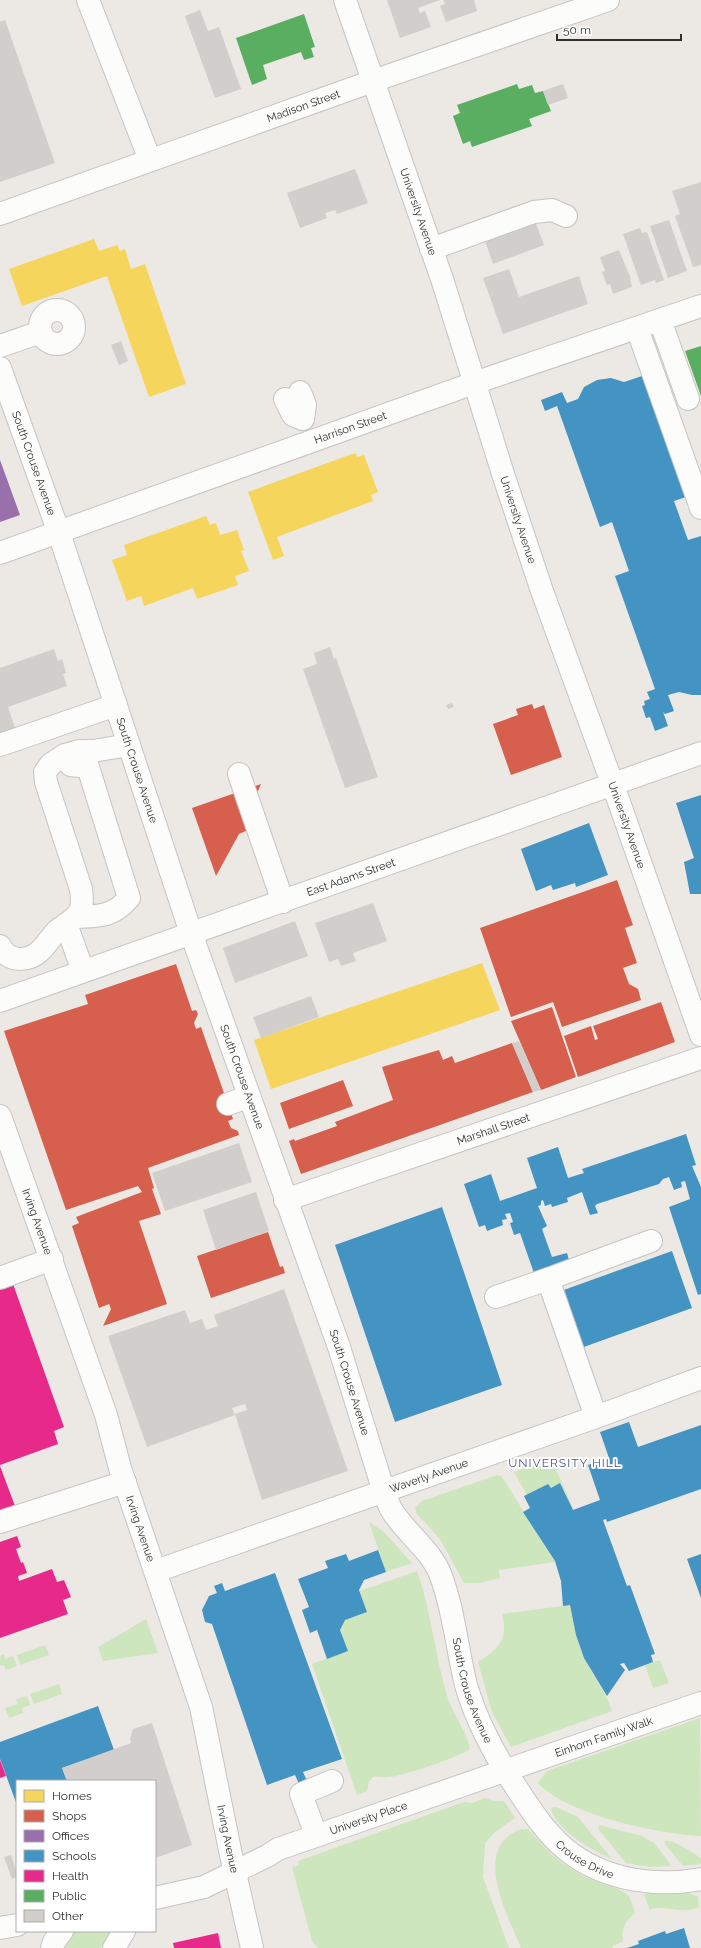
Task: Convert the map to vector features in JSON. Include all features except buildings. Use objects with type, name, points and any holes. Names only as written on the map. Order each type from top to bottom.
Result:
[{"type":"street","points":[[88,0],[150,160]]},
{"type":"street","name":"University Avenue","points":[[345,0],[431,249],[542,591],[613,785],[701,1036]]},
{"type":"street","name":"Madison Street","points":[[0,214],[373,81],[608,0]]},
{"type":"street","points":[[431,249],[538,211],[552,210],[566,216]]},
{"type":"street","name":"Harrison Street","points":[[0,553],[474,383],[701,306]]},
{"type":"street","points":[[660,320],[688,399]]},
{"type":"street","points":[[637,328],[701,508]]},
{"type":"street","points":[[0,346],[41,332]]},
{"type":"street","name":"South Crouse Avenue","points":[[0,368],[59,533],[191,933],[238,1101],[285,1200],[339,1347],[384,1492],[392,1510],[435,1563],[440,1574],[449,1601],[466,1687],[488,1739],[506,1771]]},
{"type":"street","points":[[0,745],[116,705]]},
{"type":"street","points":[[0,946],[5,956],[10,959],[23,958],[41,950],[52,935],[71,920],[81,905],[81,889],[45,777],[45,772],[51,764],[65,755],[79,751],[93,752],[129,745]]},
{"type":"street","name":"East Adams Street","points":[[0,1001],[701,753]]},
{"type":"street","points":[[65,755],[71,765],[88,767],[130,898],[120,909],[98,916],[71,920]]},
{"type":"street","points":[[240,774],[283,902]]},
{"type":"street","points":[[71,920],[83,971]]},
{"type":"street","name":"Marshall Street","points":[[285,1200],[701,1058]]},
{"type":"street","name":"Irving Avenue","points":[[0,1116],[9,1169],[52,1259],[106,1415],[125,1482],[204,1716],[235,1872],[252,1948]]},
{"type":"street","points":[[496,1297],[651,1241]]},
{"type":"street","points":[[0,1278],[52,1259]]},
{"type":"street","points":[[548,1279],[596,1417]]},
{"type":"street","name":"Waverly Avenue","points":[[156,1571],[596,1417],[701,1378]]},
{"type":"street","points":[[0,1522],[125,1482]]},
{"type":"street","name":"Einhorn Family Walk","points":[[506,1771],[701,1703]]},
{"type":"street","name":"University Place","points":[[156,1898],[204,1887],[267,1856],[278,1849],[506,1771]]},
{"type":"street","name":"Crouse Drive","points":[[506,1771],[523,1798],[552,1836],[573,1855],[585,1862],[614,1875],[634,1880],[660,1882],[701,1879]]},
{"type":"street","points":[[316,1835],[302,1794],[332,1781]]},
{"type":"street","points":[[0,1928],[16,1925]]},
{"type":"street","points":[[52,1948],[54,1942],[61,1932]]},
{"type":"street","points":[[114,1948],[123,1932]]},
{"type":"green space","points":[[551,1458],[574,1510],[560,1483],[551,1488],[548,1484],[527,1495],[514,1472]]},
{"type":"green space","points":[[497,1475],[501,1476],[504,1480],[555,1562],[499,1570],[500,1578],[480,1583],[464,1583],[440,1539],[417,1514],[415,1508],[422,1501]]},
{"type":"green space","points":[[369,1522],[384,1532],[412,1563],[386,1572]]},
{"type":"green space","points":[[417,1571],[426,1603],[448,1699],[466,1736],[470,1749],[443,1761],[405,1774],[386,1777],[373,1777],[369,1782],[367,1791],[357,1795],[312,1664],[347,1651],[340,1630],[345,1620],[367,1612],[360,1591]]},
{"type":"green space","points":[[570,1605],[572,1619],[582,1653],[588,1666],[607,1697],[612,1711],[511,1747],[492,1712],[478,1662],[496,1648],[503,1637],[504,1623],[502,1614]]},
{"type":"green space","points":[[146,1619],[158,1653],[103,1661],[98,1647]]},
{"type":"green space","points":[[45,1645],[49,1655],[20,1665],[17,1655]]},
{"type":"green space","points":[[4,1654],[5,1659],[13,1656],[17,1666],[6,1670],[4,1665],[0,1666],[0,1656]]},
{"type":"green space","points":[[660,1660],[669,1683],[653,1688],[645,1665]]},
{"type":"green space","points":[[59,1684],[62,1694],[34,1704],[30,1694]]},
{"type":"green space","points":[[27,1696],[30,1705],[22,1708],[23,1713],[9,1718],[5,1708],[18,1704],[16,1699]]},
{"type":"green space","points":[[700,1718],[701,1836],[639,1827],[615,1821],[570,1804],[552,1794],[538,1783],[547,1771]]},
{"type":"green space","points":[[485,1798],[494,1801],[504,1801],[515,1818],[495,1832],[485,1843],[483,1877],[509,1948],[318,1948],[312,1941],[292,1867],[299,1865],[298,1861],[464,1802],[472,1803]]},
{"type":"green space","points":[[553,1807],[578,1817],[612,1859],[595,1851],[568,1833],[555,1817],[551,1809]]},
{"type":"green space","points":[[599,1825],[642,1836],[654,1843],[672,1866],[649,1867],[626,1863],[598,1829]]},
{"type":"green space","points":[[521,1829],[528,1829],[551,1854],[565,1865],[585,1877],[619,1889],[629,1896],[635,1913],[624,1926],[623,1942],[612,1946],[613,1948],[521,1948],[502,1901],[497,1883],[495,1866],[498,1851],[506,1838]]},
{"type":"green space","points":[[665,1841],[678,1844],[701,1858],[701,1864],[683,1866],[664,1843]]},
{"type":"green space","points":[[647,1893],[689,1893],[698,1897],[699,1907],[686,1910],[655,1908],[650,1910],[644,1895]]},
{"type":"green space","points":[[73,1932],[111,1932],[100,1948],[64,1948]]},
{"type":"district","name":"UNIVERSITY HILL","points":[[565,1463]]}]
